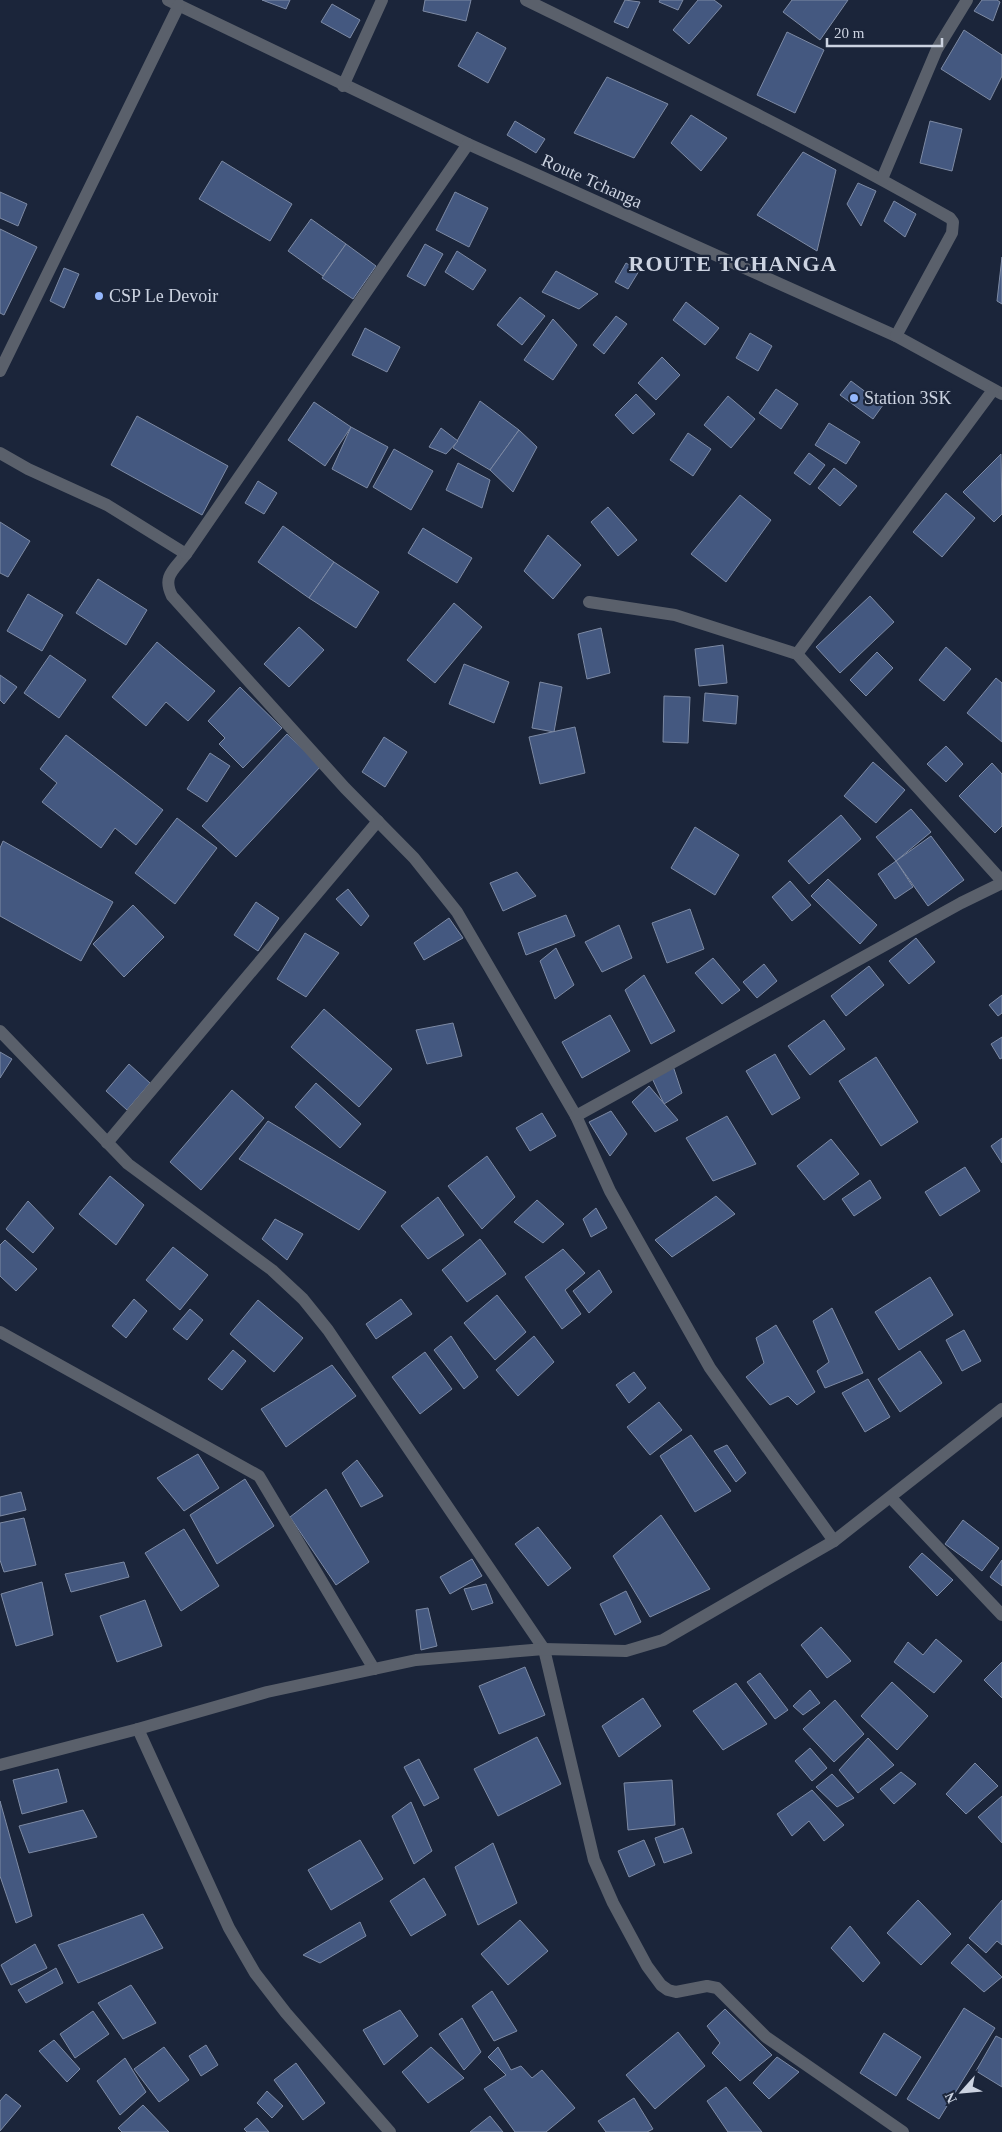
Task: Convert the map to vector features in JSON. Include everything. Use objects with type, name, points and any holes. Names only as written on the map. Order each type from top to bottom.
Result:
[{"type":"street","points":[[343,86],[382,0]]},
{"type":"street","points":[[526,0],[750,110],[882,179],[950,218],[954,222],[952,233],[896,336]]},
{"type":"street","points":[[882,179],[937,49],[967,0]]},
{"type":"street","points":[[0,371],[173,3]]},
{"type":"street","name":"Route Tchanga","points":[[173,3],[343,86],[468,144],[896,336],[998,392]]},
{"type":"street","points":[[468,144],[186,554],[168,577],[166,583],[172,596],[288,725],[414,858],[457,912],[576,1116],[610,1190],[710,1368],[834,1541]]},
{"type":"street","points":[[797,654],[998,392]]},
{"type":"street","points":[[0,453],[28,469],[107,505],[186,554]]},
{"type":"street","points":[[576,1116],[1002,882],[797,654],[675,615],[589,602]]},
{"type":"street","points":[[107,1143],[378,821]]},
{"type":"street","points":[[0,1031],[128,1164],[272,1270],[303,1298],[339,1346],[544,1649],[594,1860],[613,1903],[656,1979],[668,1990],[676,1992],[708,1986],[717,1988],[766,2037],[903,2132]]},
{"type":"street","points":[[0,1332],[259,1476],[374,1668]]},
{"type":"street","points":[[0,1765],[138,1730],[267,1692],[416,1660],[544,1649],[626,1650],[663,1640],[834,1541],[1002,1409]]},
{"type":"street","points":[[891,1498],[1002,1615]]},
{"type":"street","points":[[138,1730],[229,1928],[255,1972],[286,2013],[390,2132]]},
{"type":"building","points":[[262,0],[290,0],[286,9]]},
{"type":"building","points":[[425,0],[471,0],[466,21],[423,11]]},
{"type":"building","points":[[625,0],[640,2],[628,28],[614,22]]},
{"type":"building","points":[[660,0],[683,0],[678,10],[659,2]]},
{"type":"building","points":[[698,0],[714,0],[722,6],[689,44],[673,30]]},
{"type":"building","points":[[792,0],[848,0],[820,40],[783,12]]},
{"type":"building","points":[[982,0],[997,0],[1000,2],[993,21],[974,11]]},
{"type":"building","points":[[332,4],[360,20],[350,38],[321,22]]},
{"type":"building","points":[[964,30],[1002,55],[1002,76],[990,100],[941,69]]},
{"type":"building","points":[[477,32],[506,48],[488,83],[458,66]]},
{"type":"building","points":[[787,32],[824,50],[795,113],[757,95]]},
{"type":"building","points":[[607,77],[668,104],[634,158],[574,133]]},
{"type":"building","points":[[691,115],[727,138],[701,171],[671,143]]},
{"type":"building","points":[[515,121],[545,139],[536,153],[507,135]]},
{"type":"building","points":[[930,121],[962,129],[952,171],[920,163]]},
{"type":"building","points":[[803,152],[836,170],[817,251],[757,215]]},
{"type":"building","points":[[222,161],[292,204],[270,241],[199,199]]},
{"type":"building","points":[[858,183],[876,191],[861,226],[847,204]]},
{"type":"building","points":[[0,192],[27,204],[18,226],[0,218]]},
{"type":"building","points":[[455,192],[488,208],[469,247],[436,230]]},
{"type":"building","points":[[894,201],[916,214],[905,237],[884,221]]},
{"type":"building","points":[[311,219],[346,244],[323,276],[288,251]]},
{"type":"building","points":[[0,229],[37,247],[4,315],[0,313]]},
{"type":"building","points":[[346,244],[376,266],[353,299],[322,278]]},
{"type":"building","points":[[425,244],[443,254],[425,286],[407,276]]},
{"type":"building","points":[[457,251],[486,270],[473,290],[445,272]]},
{"type":"building","points":[[1002,257],[1002,304],[997,301]]},
{"type":"building","points":[[626,263],[639,271],[628,289],[615,282]]},
{"type":"building","points":[[64,268],[79,274],[64,308],[50,301]]},
{"type":"building","points":[[556,271],[598,294],[579,309],[542,292]]},
{"type":"building","points":[[520,297],[545,316],[522,345],[497,325]]},
{"type":"building","points":[[686,302],[719,328],[705,345],[673,320]]},
{"type":"building","points":[[616,316],[627,324],[604,354],[593,345]]},
{"type":"building","points":[[553,319],[577,345],[553,380],[524,360]]},
{"type":"building","points":[[365,328],[400,347],[387,372],[352,355]]},
{"type":"building","points":[[750,333],[772,346],[758,371],[736,358]]},
{"type":"building","points":[[662,357],[680,375],[656,400],[638,383]]},
{"type":"building","points":[[851,381],[883,405],[873,419],[840,395]]},
{"type":"building","points":[[776,389],[798,404],[781,429],[759,413]]},
{"type":"building","points":[[636,394],[655,414],[633,434],[615,415]]},
{"type":"building","points":[[728,396],[755,419],[731,448],[704,425]]},
{"type":"building","points":[[480,401],[519,430],[490,470],[453,448]]},
{"type":"building","points":[[314,402],[351,427],[325,466],[288,440]]},
{"type":"building","points":[[137,416],[228,466],[202,515],[111,465]]},
{"type":"building","points":[[829,423],[860,442],[846,464],[815,445]]},
{"type":"building","points":[[351,427],[388,447],[367,488],[332,469]]},
{"type":"building","points":[[441,428],[458,441],[446,454],[429,447]]},
{"type":"building","points":[[519,430],[537,447],[513,492],[490,470]]},
{"type":"building","points":[[688,433],[711,449],[693,476],[670,460]]},
{"type":"building","points":[[394,449],[433,471],[411,510],[373,487]]},
{"type":"building","points":[[809,453],[825,465],[810,485],[794,473]]},
{"type":"building","points":[[1001,454],[1002,514],[994,522],[963,492]]},
{"type":"building","points":[[458,463],[490,480],[482,508],[446,490]]},
{"type":"building","points":[[834,468],[857,486],[840,506],[818,488]]},
{"type":"building","points":[[258,481],[277,493],[264,514],[245,503]]},
{"type":"building","points":[[946,493],[975,518],[942,557],[913,532]]},
{"type":"building","points":[[740,495],[771,520],[726,582],[691,554]]},
{"type":"building","points":[[608,507],[637,540],[618,556],[591,522]]},
{"type":"building","points":[[0,522],[30,541],[8,577],[0,573]]},
{"type":"building","points":[[283,526],[334,562],[309,598],[258,562]]},
{"type":"building","points":[[423,528],[472,558],[457,583],[408,553]]},
{"type":"building","points":[[548,535],[581,565],[553,599],[524,571]]},
{"type":"building","points":[[334,562],[379,592],[356,628],[309,598]]},
{"type":"building","points":[[98,579],[147,610],[126,645],[76,613]]},
{"type":"building","points":[[28,594],[63,615],[42,651],[7,631]]},
{"type":"building","points":[[870,596],[894,622],[840,673],[816,647]]},
{"type":"building","points":[[454,603],[482,627],[435,683],[407,660]]},
{"type":"building","points":[[299,627],[324,650],[289,687],[264,664]]},
{"type":"building","points":[[601,628],[610,673],[587,679],[578,634]]},
{"type":"building","points":[[157,642],[215,691],[188,721],[166,702],[146,726],[112,697]]},
{"type":"building","points":[[723,645],[727,683],[699,686],[695,649]]},
{"type":"building","points":[[946,647],[971,669],[944,701],[919,680]]},
{"type":"building","points":[[877,652],[893,668],[866,696],[850,680]]},
{"type":"building","points":[[50,655],[86,680],[59,718],[24,693]]},
{"type":"building","points":[[464,664],[509,682],[494,723],[449,704]]},
{"type":"building","points":[[0,675],[17,687],[4,704],[0,700]]},
{"type":"building","points":[[996,678],[1002,683],[1002,742],[967,713]]},
{"type":"building","points":[[540,682],[562,687],[554,732],[532,728]]},
{"type":"building","points":[[240,687],[282,728],[243,768],[219,744],[225,738],[208,721]]},
{"type":"building","points":[[705,693],[738,696],[736,724],[703,721]]},
{"type":"building","points":[[664,696],[690,697],[688,743],[663,742]]},
{"type":"building","points":[[575,727],[585,773],[540,784],[529,737]]},
{"type":"building","points":[[287,734],[321,766],[236,857],[202,826]]},
{"type":"building","points":[[66,735],[163,810],[136,845],[115,828],[101,848],[42,802],[57,783],[40,769]]},
{"type":"building","points":[[384,737],[407,752],[385,787],[362,772]]},
{"type":"building","points":[[946,746],[963,764],[946,782],[927,764]]},
{"type":"building","points":[[210,753],[230,766],[207,802],[187,789]]},
{"type":"building","points":[[873,762],[905,790],[876,823],[844,796]]},
{"type":"building","points":[[992,763],[1002,774],[1002,826],[995,833],[959,796]]},
{"type":"building","points":[[911,809],[931,832],[896,861],[876,837]]},
{"type":"building","points":[[841,815],[861,839],[809,884],[788,861]]},
{"type":"building","points":[[177,818],[217,848],[175,904],[135,873]]},
{"type":"building","points":[[695,827],[739,855],[715,895],[671,868]]},
{"type":"building","points":[[931,836],[964,880],[928,906],[896,861]]},
{"type":"building","points":[[3,841],[113,902],[81,961],[0,916],[0,848]]},
{"type":"building","points":[[896,861],[913,887],[895,899],[878,874]]},
{"type":"building","points":[[517,872],[536,896],[503,911],[490,883]]},
{"type":"building","points":[[828,879],[877,925],[860,944],[811,896]]},
{"type":"building","points":[[790,881],[811,905],[792,921],[772,897]]},
{"type":"building","points":[[348,889],[369,916],[361,926],[336,899]]},
{"type":"building","points":[[256,902],[279,918],[258,951],[234,935]]},
{"type":"building","points":[[133,905],[164,937],[124,977],[93,944]]},
{"type":"building","points":[[690,909],[704,949],[667,963],[652,923]]},
{"type":"building","points":[[566,915],[575,936],[526,955],[518,933]]},
{"type":"building","points":[[449,918],[463,938],[424,960],[414,943]]},
{"type":"building","points":[[619,925],[632,958],[602,972],[585,942]]},
{"type":"building","points":[[305,933],[339,953],[306,997],[277,979]]},
{"type":"building","points":[[916,938],[935,962],[909,984],[889,961]]},
{"type":"building","points":[[556,948],[574,985],[555,999],[540,961]]},
{"type":"building","points":[[713,958],[740,990],[722,1004],[695,973]]},
{"type":"building","points":[[764,964],[777,981],[757,998],[743,982]]},
{"type":"building","points":[[869,966],[884,985],[846,1016],[831,996]]},
{"type":"building","points":[[644,975],[675,1031],[651,1044],[625,990]]},
{"type":"building","points":[[1002,995],[1002,1013],[998,1016],[989,1005]]},
{"type":"building","points":[[324,1009],[392,1069],[359,1107],[291,1047]]},
{"type":"building","points":[[610,1015],[630,1051],[582,1078],[562,1042]]},
{"type":"building","points":[[824,1020],[845,1049],[810,1075],[788,1046]]},
{"type":"building","points":[[453,1023],[462,1056],[427,1064],[416,1030]]},
{"type":"building","points":[[1002,1037],[1002,1058],[1000,1059],[991,1044]]},
{"type":"building","points":[[0,1052],[12,1059],[0,1078]]},
{"type":"building","points":[[775,1054],[800,1098],[772,1115],[746,1071]]},
{"type":"building","points":[[876,1057],[918,1122],[881,1146],[839,1081]]},
{"type":"building","points":[[129,1064],[150,1083],[127,1110],[106,1091]]},
{"type":"building","points":[[673,1066],[682,1093],[664,1104],[652,1078]]},
{"type":"building","points":[[316,1083],[361,1124],[340,1148],[295,1107]]},
{"type":"building","points":[[649,1086],[678,1120],[655,1132],[632,1102]]},
{"type":"building","points":[[232,1090],[264,1118],[201,1190],[170,1162]]},
{"type":"building","points":[[611,1111],[627,1134],[610,1156],[589,1122]]},
{"type":"building","points":[[542,1113],[556,1136],[530,1151],[516,1128]]},
{"type":"building","points":[[727,1116],[756,1164],[713,1181],[686,1138]]},
{"type":"building","points":[[268,1121],[386,1192],[359,1230],[239,1159]]},
{"type":"building","points":[[1002,1138],[1002,1163],[991,1146]]},
{"type":"building","points":[[831,1139],[859,1174],[824,1200],[797,1166]]},
{"type":"building","points":[[487,1156],[515,1197],[482,1229],[448,1186]]},
{"type":"building","points":[[965,1167],[980,1191],[940,1216],[925,1192]]},
{"type":"building","points":[[110,1176],[144,1205],[116,1245],[79,1214]]},
{"type":"building","points":[[870,1180],[881,1198],[854,1216],[842,1199]]},
{"type":"building","points":[[716,1196],[735,1214],[672,1257],[655,1240]]},
{"type":"building","points":[[438,1197],[464,1235],[428,1259],[401,1226]]},
{"type":"building","points":[[537,1200],[564,1224],[543,1243],[514,1222]]},
{"type":"building","points":[[28,1201],[54,1228],[33,1253],[6,1229]]},
{"type":"building","points":[[596,1208],[607,1228],[591,1237],[583,1219]]},
{"type":"building","points":[[275,1219],[303,1234],[287,1260],[262,1239]]},
{"type":"building","points":[[480,1239],[506,1274],[467,1302],[442,1270]]},
{"type":"building","points":[[5,1240],[37,1269],[16,1291],[0,1276],[0,1245]]},
{"type":"building","points":[[173,1247],[208,1275],[180,1310],[146,1280]]},
{"type":"building","points":[[563,1249],[585,1273],[565,1290],[581,1314],[562,1329],[525,1277]]},
{"type":"building","points":[[599,1270],[612,1292],[589,1313],[573,1291]]},
{"type":"building","points":[[930,1277],[953,1315],[899,1350],[875,1312]]},
{"type":"building","points":[[497,1295],[526,1332],[495,1360],[464,1323]]},
{"type":"building","points":[[134,1299],[147,1311],[126,1338],[112,1326]]},
{"type":"building","points":[[401,1299],[412,1314],[376,1339],[366,1324]]},
{"type":"building","points":[[258,1300],[303,1338],[274,1372],[230,1334]]},
{"type":"building","points":[[832,1308],[863,1373],[825,1388],[817,1371],[829,1362],[813,1321]]},
{"type":"building","points":[[190,1309],[203,1320],[187,1340],[173,1329]]},
{"type":"building","points":[[776,1325],[815,1392],[797,1405],[788,1396],[770,1405],[746,1377],[764,1363],[756,1338]]},
{"type":"building","points":[[964,1330],[981,1361],[962,1371],[946,1340]]},
{"type":"building","points":[[451,1336],[478,1377],[464,1389],[434,1350]]},
{"type":"building","points":[[534,1336],[554,1362],[518,1396],[496,1370]]},
{"type":"building","points":[[233,1350],[246,1361],[222,1390],[208,1379]]},
{"type":"building","points":[[920,1351],[942,1383],[900,1412],[878,1379]]},
{"type":"building","points":[[425,1352],[452,1389],[420,1414],[392,1377]]},
{"type":"building","points":[[332,1365],[356,1396],[286,1447],[261,1409]]},
{"type":"building","points":[[634,1372],[646,1388],[629,1403],[616,1385]]},
{"type":"building","points":[[868,1379],[890,1417],[865,1432],[842,1393]]},
{"type":"building","points":[[659,1402],[682,1430],[650,1455],[627,1427]]},
{"type":"building","points":[[691,1435],[731,1491],[695,1512],[660,1456]]},
{"type":"building","points":[[727,1445],[746,1473],[736,1482],[714,1451]]},
{"type":"building","points":[[198,1454],[219,1488],[184,1511],[157,1478]]},
{"type":"building","points":[[357,1460],[383,1496],[361,1507],[342,1473]]},
{"type":"building","points":[[245,1479],[274,1526],[217,1564],[190,1515]]},
{"type":"building","points":[[326,1489],[369,1562],[336,1585],[290,1517]]},
{"type":"building","points":[[21,1492],[26,1510],[0,1516],[0,1497]]},
{"type":"building","points":[[661,1515],[710,1589],[650,1617],[613,1556]]},
{"type":"building","points":[[24,1518],[36,1565],[4,1572],[0,1560],[0,1523]]},
{"type":"building","points":[[963,1520],[999,1548],[982,1571],[945,1544]]},
{"type":"building","points":[[538,1527],[571,1568],[548,1586],[515,1544]]},
{"type":"building","points":[[184,1529],[219,1586],[181,1611],[145,1553]]},
{"type":"building","points":[[922,1553],[953,1580],[937,1596],[909,1567]]},
{"type":"building","points":[[472,1559],[482,1576],[450,1594],[440,1577]]},
{"type":"building","points":[[1002,1560],[1002,1586],[990,1577]]},
{"type":"building","points":[[124,1562],[129,1577],[71,1592],[65,1574]]},
{"type":"building","points":[[42,1582],[53,1635],[16,1646],[1,1594]]},
{"type":"building","points":[[486,1584],[493,1603],[472,1610],[464,1589]]},
{"type":"building","points":[[626,1591],[641,1622],[615,1635],[600,1604]]},
{"type":"building","points":[[145,1600],[162,1646],[117,1662],[100,1616]]},
{"type":"building","points":[[428,1608],[437,1646],[421,1650],[416,1610]]},
{"type":"building","points":[[821,1627],[851,1661],[827,1678],[801,1645]]},
{"type":"building","points":[[936,1639],[962,1661],[934,1693],[894,1662],[908,1642],[923,1655]]},
{"type":"building","points":[[1002,1662],[1002,1698],[984,1680]]},
{"type":"building","points":[[525,1667],[545,1715],[499,1734],[479,1686]]},
{"type":"building","points":[[760,1673],[788,1710],[775,1719],[747,1682]]},
{"type":"building","points":[[892,1682],[928,1716],[897,1750],[861,1716]]},
{"type":"building","points":[[736,1683],[767,1724],[723,1750],[693,1711]]},
{"type":"building","points":[[810,1690],[820,1703],[803,1715],[793,1706]]},
{"type":"building","points":[[643,1698],[661,1726],[619,1757],[602,1726]]},
{"type":"building","points":[[835,1700],[864,1734],[834,1762],[803,1729]]},
{"type":"building","points":[[537,1737],[561,1784],[498,1816],[474,1769]]},
{"type":"building","points":[[868,1738],[894,1765],[858,1793],[839,1770]]},
{"type":"building","points":[[810,1748],[827,1768],[812,1781],[795,1761]]},
{"type":"building","points":[[419,1759],[439,1798],[424,1806],[404,1767]]},
{"type":"building","points":[[975,1763],[998,1786],[966,1814],[946,1794]]},
{"type":"building","points":[[58,1769],[67,1802],[22,1814],[13,1780]]},
{"type":"building","points":[[901,1772],[916,1784],[894,1804],[880,1789]]},
{"type":"building","points":[[832,1774],[854,1798],[837,1807],[816,1787]]},
{"type":"building","points":[[672,1780],[675,1825],[628,1830],[624,1783]]},
{"type":"building","points":[[812,1790],[844,1825],[824,1841],[809,1821],[792,1836],[777,1814]]},
{"type":"building","points":[[1002,1796],[1002,1843],[978,1817]]},
{"type":"building","points":[[0,1801],[32,1916],[16,1923],[0,1876]]},
{"type":"building","points":[[411,1802],[432,1851],[414,1864],[392,1816]]},
{"type":"building","points":[[83,1810],[97,1837],[29,1853],[19,1826]]},
{"type":"building","points":[[683,1828],[692,1853],[664,1863],[655,1838]]},
{"type":"building","points":[[360,1840],[383,1879],[331,1910],[308,1870]]},
{"type":"building","points":[[644,1840],[655,1865],[629,1877],[618,1851]]},
{"type":"building","points":[[493,1843],[517,1903],[478,1925],[455,1867]]},
{"type":"building","points":[[424,1878],[446,1915],[411,1936],[390,1901]]},
{"type":"building","points":[[918,1900],[951,1934],[921,1965],[887,1933]]},
{"type":"building","points":[[1002,1900],[1002,1945],[997,1941],[986,1953],[969,1938]]},
{"type":"building","points":[[143,1914],[163,1948],[78,1983],[58,1945]]},
{"type":"building","points":[[520,1920],[548,1951],[508,1985],[481,1954]]},
{"type":"building","points":[[360,1922],[366,1936],[320,1963],[303,1955]]},
{"type":"building","points":[[850,1926],[880,1963],[863,1982],[831,1948]]},
{"type":"building","points":[[35,1944],[47,1968],[11,1985],[1,1965]]},
{"type":"building","points":[[968,1944],[1002,1977],[984,1992],[951,1963]]},
{"type":"building","points":[[56,1968],[63,1983],[26,2003],[18,1990]]},
{"type":"building","points":[[131,1985],[156,2023],[123,2039],[98,2003]]},
{"type":"building","points":[[492,1991],[517,2031],[494,2041],[472,2006]]},
{"type":"building","points":[[964,2008],[995,2028],[939,2119],[907,2099]]},
{"type":"building","points":[[725,2009],[772,2055],[740,2081],[712,2053],[720,2043],[707,2026]]},
{"type":"building","points":[[400,2010],[418,2036],[384,2065],[363,2030]]},
{"type":"building","points":[[93,2011],[109,2034],[75,2058],[60,2034]]},
{"type":"building","points":[[462,2018],[481,2052],[464,2070],[439,2034]]},
{"type":"building","points":[[678,2032],[705,2066],[655,2109],[626,2075]]},
{"type":"building","points":[[884,2033],[921,2057],[896,2096],[860,2073]]},
{"type":"building","points":[[996,2036],[1002,2039],[1002,2087],[976,2071]]},
{"type":"building","points":[[54,2040],[80,2069],[67,2082],[39,2051]]},
{"type":"building","points":[[206,2045],[218,2065],[201,2076],[189,2056]]},
{"type":"building","points":[[164,2047],[189,2080],[159,2102],[134,2069]]},
{"type":"building","points":[[431,2047],[464,2078],[428,2103],[402,2072]]},
{"type":"building","points":[[498,2047],[511,2070],[521,2066],[532,2078],[542,2070],[575,2108],[546,2132],[515,2132],[484,2089],[506,2075],[488,2057]]},
{"type":"building","points":[[777,2057],[799,2072],[769,2099],[753,2083]]},
{"type":"building","points":[[125,2058],[146,2092],[120,2115],[97,2081]]},
{"type":"building","points":[[296,2063],[325,2103],[303,2120],[274,2080]]},
{"type":"building","points":[[726,2087],[762,2132],[728,2132],[707,2101]]},
{"type":"building","points":[[267,2091],[283,2106],[272,2118],[257,2103]]},
{"type":"building","points":[[6,2094],[21,2106],[0,2131],[0,2101]]},
{"type":"building","points":[[634,2098],[653,2129],[647,2132],[606,2132],[598,2121]]},
{"type":"building","points":[[143,2105],[169,2132],[122,2132],[118,2128]]},
{"type":"building","points":[[490,2116],[503,2132],[470,2132]]},
{"type":"building","points":[[257,2118],[269,2132],[247,2132],[244,2129]]},
{"type":"place","name":"CSP Le Devoir","points":[[99,296]]},
{"type":"place","name":"Station 3SK","points":[[854,398]]},
{"type":"district","name":"ROUTE TCHANGA","points":[[733,263]]}]
